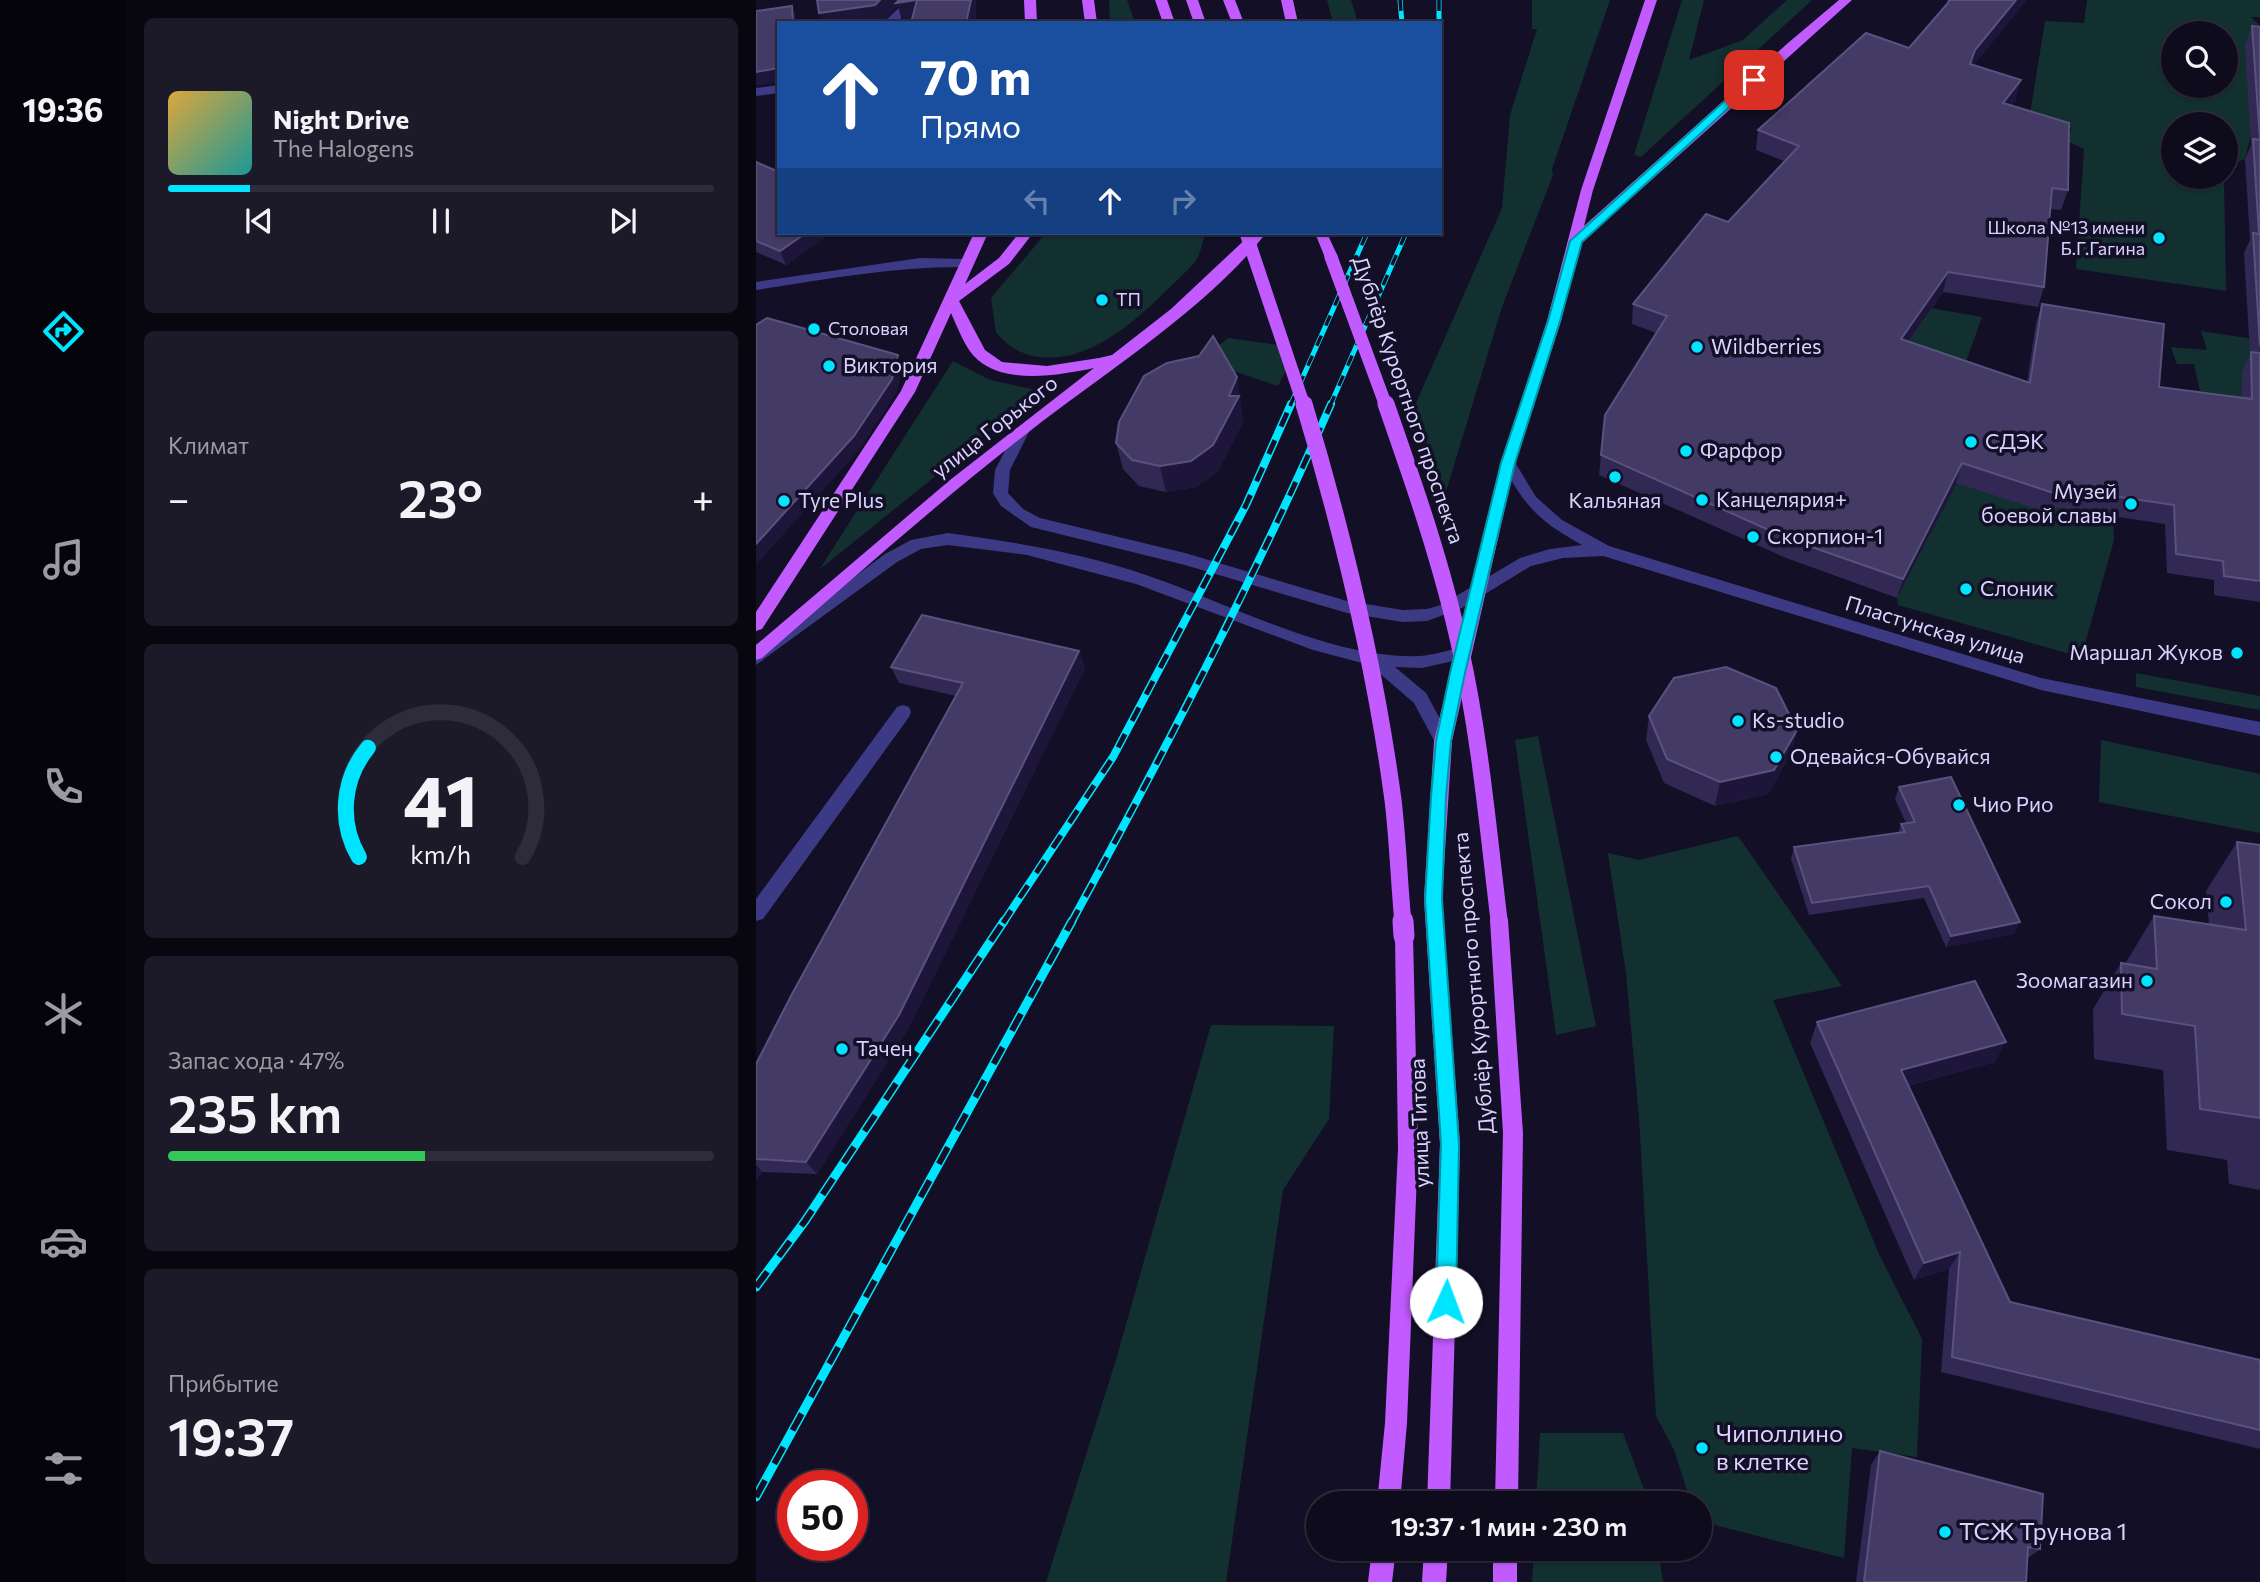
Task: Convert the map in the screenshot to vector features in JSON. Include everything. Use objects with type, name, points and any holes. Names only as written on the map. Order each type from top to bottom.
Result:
[{"type":"main road","points":[[1030,0],[1031,21]]},
{"type":"main road","points":[[1088,0],[1091,21]]},
{"type":"main road","points":[[1161,0],[1167,21]]},
{"type":"main road","points":[[1192,0],[1199,21]]},
{"type":"main road","points":[[1229,0],[1237,21]]},
{"type":"main road","points":[[1287,0],[1292,21]]},
{"type":"main road","points":[[1576,241],[1587,190],[1651,0]]},
{"type":"main road","points":[[1576,241],[1792,45],[1846,0]]},
{"type":"main road","points":[[756,625],[908,391],[980,235]]},
{"type":"main road","points":[[952,300],[1004,261],[1024,235]]},
{"type":"main road","points":[[1247,235],[1318,452],[1369,657],[1391,786],[1404,936],[1408,1149],[1396,1423],[1389,1491]]},
{"type":"main road","name":"улица Горького","points":[[756,657],[949,488],[1024,428],[1123,356],[1236,258],[1257,235]]},
{"type":"main road","name":"Дублёр Курортного проспекта","points":[[1322,235],[1429,529],[1460,646],[1480,757],[1499,920],[1513,1133],[1507,1491]]},
{"type":"main road","name":"улица Титова","points":[[1438,1491],[1450,1144],[1433,899],[1443,741],[1508,463],[1554,321],[1576,241]]},
{"type":"main road","points":[[952,300],[984,357],[1005,366],[1034,371],[1055,370],[1082,367],[1123,356]]},
{"type":"main road","points":[[1380,1582],[1383,1561]]},
{"type":"main road","points":[[1434,1582],[1435,1561]]},
{"type":"main road","points":[[1504,1582],[1505,1561]]},
{"type":"street","points":[[891,21],[914,0]]},
{"type":"street","points":[[756,92],[777,89]]},
{"type":"street","points":[[756,286],[881,266],[920,262],[968,263]]},
{"type":"street","points":[[1024,428],[999,479],[999,491],[1005,504],[1036,523],[1158,551],[1336,603],[1395,617],[1431,614],[1478,592],[1502,574],[1527,561],[1561,551],[1603,550]]},
{"type":"street","points":[[1508,463],[1531,501],[1558,524],[1603,550]]},
{"type":"street","points":[[756,657],[891,558],[918,544],[948,539],[1027,549],[1140,579],[1320,646],[1376,660],[1422,662],[1462,652]]},
{"type":"street","name":"Пластунская улица","points":[[1603,550],[2041,684],[2260,729]]},
{"type":"street","points":[[1376,660],[1420,698],[1443,741]]},
{"type":"street","points":[[756,913],[903,712]]},
{"type":"green space","points":[[1109,0],[1127,0],[1134,21],[1110,21]]},
{"type":"green space","points":[[1327,0],[1351,0],[1357,21],[1332,21]]},
{"type":"green space","points":[[1532,0],[1610,0],[1552,169],[1553,175],[1502,307],[1442,505],[1408,421],[1502,208],[1510,115],[1537,29],[1532,29]]},
{"type":"green space","points":[[1682,0],[1704,0],[1689,60],[1743,40],[1787,0],[1812,0],[1641,157],[1634,155]]},
{"type":"green space","points":[[2087,0],[2260,0],[2260,17],[2251,17],[2260,26],[2259,59],[2255,110],[2245,159],[2238,162],[2238,112],[2161,112],[2161,189],[2224,189],[2226,291],[2076,269],[2084,149],[2069,142],[2071,128],[2029,120],[2045,21],[2084,23]]},
{"type":"green space","points":[[1044,235],[1204,235],[1192,266],[1157,300],[1106,340],[1067,356],[1047,358],[1026,354],[1006,343],[996,333],[991,298]]},
{"type":"green space","points":[[1896,302],[1982,317],[1959,381],[1871,351]]},
{"type":"green space","points":[[2201,331],[2260,340],[2260,400],[2200,391],[2194,364],[2177,364],[2171,347],[2207,350]]},
{"type":"green space","points":[[1228,338],[1286,346],[1293,357],[1278,386],[1201,360]]},
{"type":"green space","points":[[953,361],[990,380],[1041,391],[819,570]]},
{"type":"green space","points":[[2079,449],[2113,516],[2114,540],[2083,651],[2084,658],[1898,605],[1897,598],[1957,482]]},
{"type":"green space","points":[[2136,673],[2260,696],[2260,710],[2136,687]]},
{"type":"green space","points":[[1538,736],[1596,1026],[1556,1035],[1515,740]]},
{"type":"green space","points":[[2101,740],[2260,774],[2260,833],[2099,802]]},
{"type":"green space","points":[[1738,836],[1842,986],[1773,1000],[1879,1254],[1922,1339],[1917,1457],[1852,1448],[1844,1558],[1712,1524],[1712,1491],[1687,1491],[1674,1450],[1656,1416],[1639,1117],[1626,973],[1608,853],[1639,860]]},
{"type":"green space","points":[[1211,1025],[1334,1026],[1329,1119],[1283,1190],[1226,1582],[1046,1582],[1115,1363]]},
{"type":"green space","points":[[1540,1433],[1623,1433],[1645,1491],[1537,1491]]},
{"type":"green space","points":[[1533,1561],[1660,1561],[1663,1582],[1532,1582]]},
{"type":"building","points":[[817,0],[880,0],[875,5],[819,13]]},
{"type":"building","points":[[917,0],[971,0],[966,21],[912,21]]},
{"type":"building","points":[[1949,0],[2016,0],[1975,50],[1970,64],[2021,80],[2003,103],[2069,123],[2068,190],[2052,188],[2044,287],[1948,272],[1901,339],[2030,383],[2042,304],[2164,324],[2159,387],[2252,399],[2251,352],[2260,353],[2260,581],[2224,576],[2223,561],[2176,554],[2174,505],[2060,488],[2057,494],[1962,463],[1903,579],[1789,539],[1601,455],[1605,415],[1667,316],[1633,304],[1706,214],[1728,222],[1799,146],[1758,130],[1866,33],[1909,48]]},
{"type":"building","points":[[792,6],[793,21],[777,21],[777,68],[756,72],[756,11]]},
{"type":"building","points":[[2252,26],[2260,27],[2260,140]]},
{"type":"building","points":[[2253,139],[2260,140],[2260,346],[2253,233],[2259,234]]},
{"type":"building","points":[[756,162],[777,171],[777,235],[803,235],[780,251],[756,241]]},
{"type":"building","name":"Виктория","points":[[767,318],[898,355],[892,379],[854,436],[756,544],[756,325]]},
{"type":"building","points":[[1213,336],[1237,377],[1229,396],[1239,396],[1213,445],[1191,461],[1160,466],[1132,460],[1116,443],[1119,422],[1144,376],[1167,363],[1199,356]]},
{"type":"building","points":[[922,615],[1079,651],[899,1015],[806,1162],[756,1159],[756,1064],[963,683],[891,667]]},
{"type":"building","points":[[1726,667],[1776,688],[1797,730],[1774,770],[1720,782],[1667,759],[1649,716],[1674,678]]},
{"type":"building","points":[[1951,777],[2020,922],[1951,936],[1929,886],[1812,903],[1794,847],[1905,832],[1901,824],[1915,822],[1899,787]]},
{"type":"building","points":[[2237,842],[2260,845],[2260,1118],[2200,1109],[2195,1026],[2122,1014],[2121,963],[2157,969],[2154,916],[2246,930]]},
{"type":"building","points":[[1975,981],[2006,1042],[1901,1070],[2010,1302],[2260,1360],[2260,1430],[1952,1357],[1960,1252],[1924,1263],[1817,1022]]},
{"type":"building","name":"ТСЖ Трунова 1","points":[[1880,1451],[2043,1494],[2040,1549],[2028,1547],[2026,1582],[1864,1582]]},
{"type":"railway","points":[[1400,0],[1402,21]]},
{"type":"railway","points":[[1439,0],[1439,21]]},
{"type":"railway","points":[[1290,406],[1366,235]]},
{"type":"railway","points":[[1330,406],[1405,235]]},
{"type":"railway","points":[[1003,923],[1113,757],[1246,505],[1291,404]]},
{"type":"railway","points":[[1071,923],[1207,666],[1271,536],[1331,404]]},
{"type":"railway","points":[[756,1287],[805,1221],[1004,921]]},
{"type":"railway","points":[[756,1497],[1072,921]]},
{"type":"place","name":"Школа №13 имени Б.Г.Гагина","points":[[2159,238]]},
{"type":"place","name":"ТП","points":[[1102,300]]},
{"type":"place","name":"Столовая","points":[[814,329]]},
{"type":"place","name":"Wildberries","points":[[1697,347]]},
{"type":"place","name":"Виктория","points":[[829,366]]},
{"type":"place","name":"СДЭК","points":[[1971,442]]},
{"type":"place","name":"Фарфор","points":[[1686,451]]},
{"type":"place","name":"Кальяная","points":[[1615,477]]},
{"type":"place","name":"Канцелярия+","points":[[1702,500]]},
{"type":"place","name":"Tyre Plus","points":[[784,501]]},
{"type":"place","name":"Музей боевой славы","points":[[2131,504]]},
{"type":"place","name":"Скорпион-1","points":[[1753,537]]},
{"type":"place","name":"Слоник","points":[[1966,589]]},
{"type":"place","name":"Маршал Жуков","points":[[2237,653]]},
{"type":"place","name":"Ks-studio","points":[[1738,721]]},
{"type":"place","name":"Одевайся-Обувайся","points":[[1776,757]]},
{"type":"place","name":"Чио Рио","points":[[1959,805]]},
{"type":"place","name":"Сокол","points":[[2226,902]]},
{"type":"place","name":"Зоомагазин","points":[[2147,981]]},
{"type":"place","name":"Тачен","points":[[842,1049]]},
{"type":"place","name":"Чиполлино в клетке","points":[[1702,1448]]},
{"type":"place","name":"ТСЖ Трунова 1","points":[[1945,1532]]},
{"type":"route","points":[[1446,1302],[1450,1144],[1433,899],[1438,797],[1443,741],[1457,673],[1508,463],[1554,321],[1576,241],[1754,80]]}]
